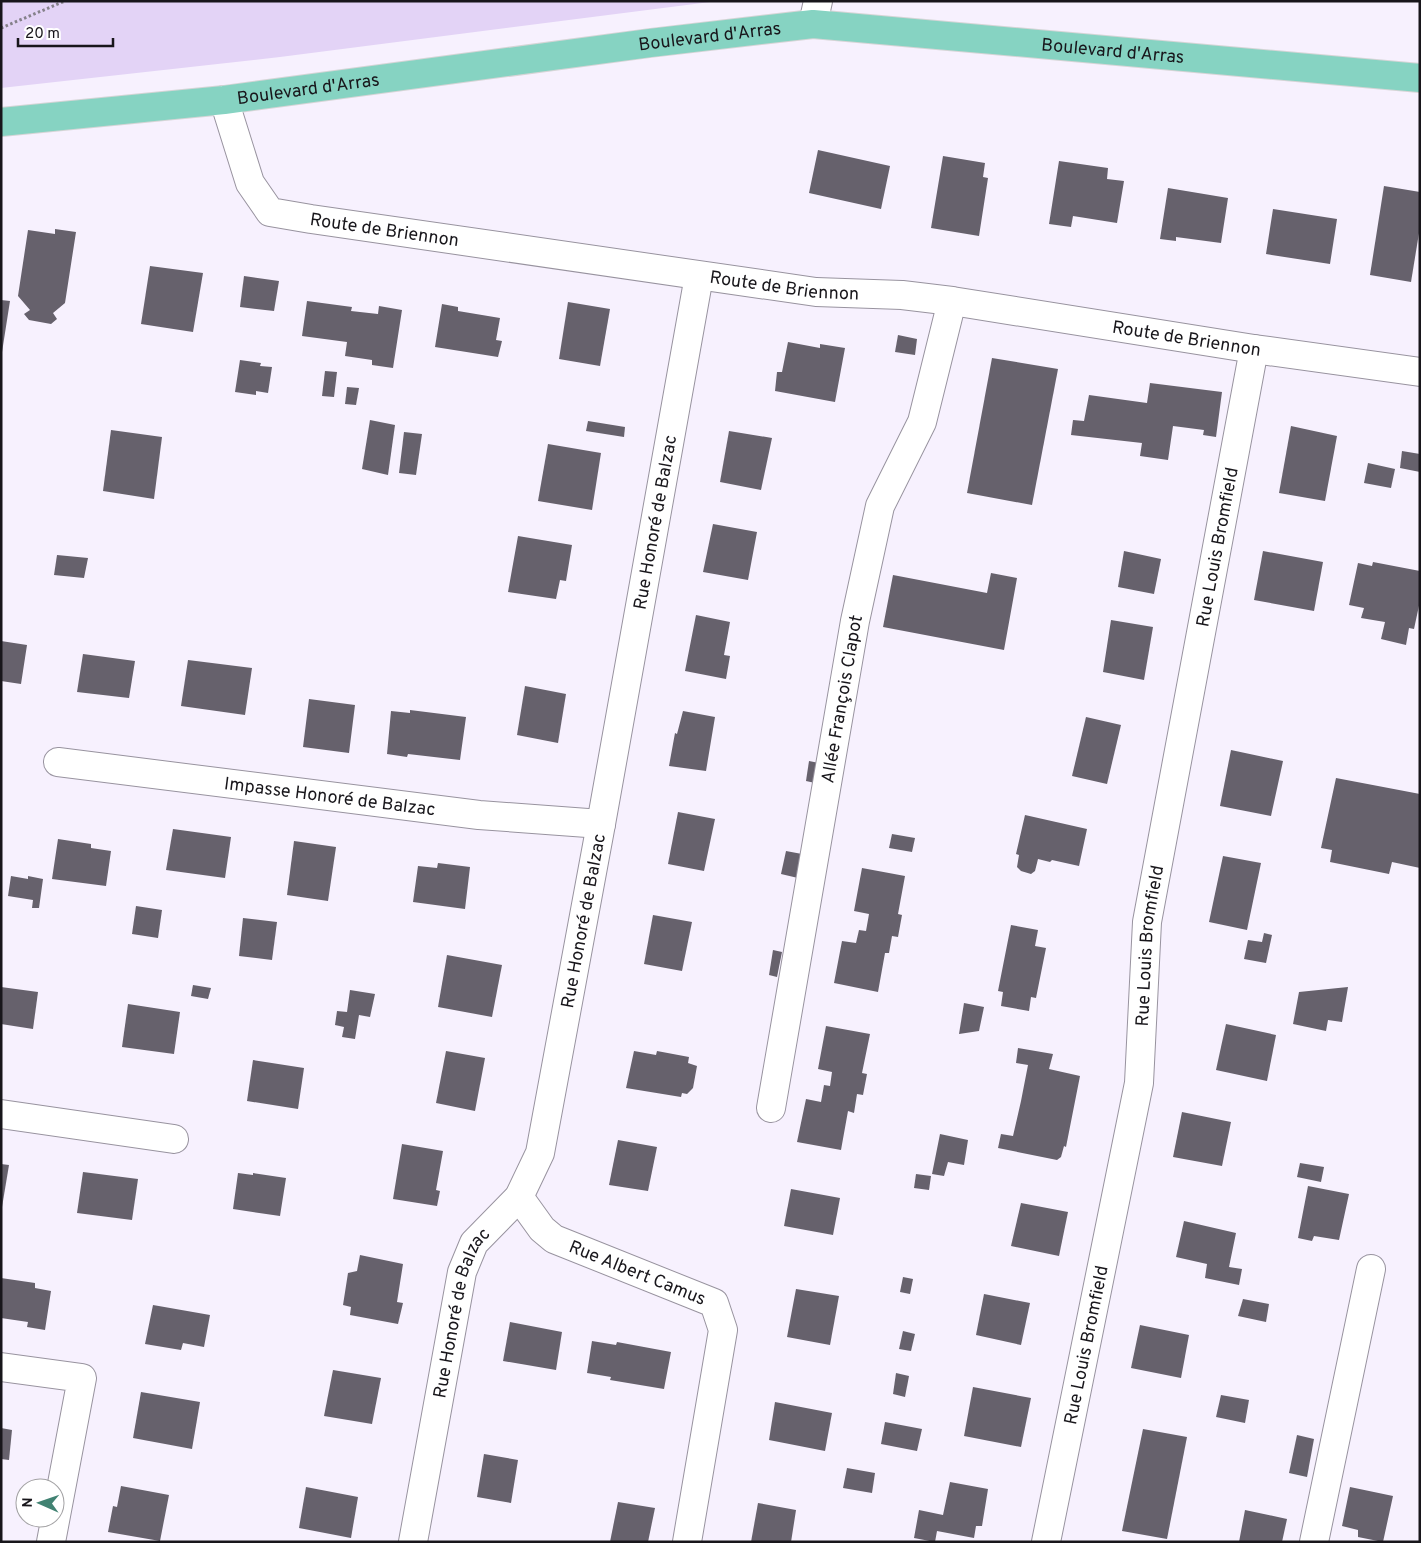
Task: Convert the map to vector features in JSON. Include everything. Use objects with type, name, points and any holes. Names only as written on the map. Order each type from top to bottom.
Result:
[{"type":"main road","name":"Boulevard d'Arras","points":[[1,122],[224,100],[631,45],[816,12],[1420,78]]},
{"type":"street","name":"Route de Briennon","points":[[224,100],[250,183],[270,212],[816,292],[902,295],[1254,349],[1420,372]]},
{"type":"street","name":"Rue Honoré de Balzac","points":[[413,1542],[462,1272],[474,1243],[519,1198],[540,1153],[699,276]]},
{"type":"street","name":"Allée François Clapot","points":[[771,1108],[855,621],[880,506],[922,422],[952,302]]},
{"type":"street","name":"Rue Louis Bromfield","points":[[1046,1542],[1139,1083],[1147,922],[1254,349]]},
{"type":"street","name":"Impasse Honoré de Balzac","points":[[58,762],[479,816],[601,824]]},
{"type":"street","points":[[1,1114],[174,1139]]},
{"type":"street","name":"Rue Albert Camus","points":[[519,1198],[542,1229],[554,1239],[714,1303],[723,1330],[687,1542]]},
{"type":"street","points":[[1314,1542],[1371,1269]]},
{"type":"street","points":[[1,1367],[82,1378],[51,1542]]},
{"type":"path","points":[[1,28],[65,1]]},
{"type":"shaded area","points":[[1,1],[718,1],[280,57],[1,88]]},
{"type":"building","points":[[818,150],[890,166],[881,209],[809,193]]},
{"type":"building","points":[[943,156],[985,163],[983,177],[988,178],[979,236],[931,228]]},
{"type":"building","points":[[1059,161],[1108,168],[1107,179],[1124,181],[1117,223],[1073,216],[1071,227],[1049,224]]},
{"type":"building","points":[[1384,186],[1420,192],[1420,227],[1411,282],[1370,275]]},
{"type":"building","points":[[1168,188],[1228,198],[1221,243],[1176,237],[1176,241],[1160,239]]},
{"type":"building","points":[[1273,209],[1337,219],[1330,264],[1266,254]]},
{"type":"building","points":[[55,229],[76,232],[65,303],[53,313],[57,319],[51,324],[29,320],[24,314],[30,310],[18,296],[28,230],[55,234]]},
{"type":"building","points":[[150,266],[203,273],[193,332],[141,324]]},
{"type":"building","points":[[244,276],[279,281],[274,311],[240,307]]},
{"type":"building","points":[[1,300],[10,301],[2,352],[1,352]]},
{"type":"building","points":[[307,301],[352,307],[351,311],[378,314],[379,306],[402,310],[393,368],[372,365],[372,360],[345,356],[347,342],[302,336]]},
{"type":"building","points":[[568,302],[610,309],[600,366],[559,359]]},
{"type":"building","points":[[442,304],[458,307],[458,311],[500,318],[496,340],[502,341],[498,357],[435,347]]},
{"type":"building","points":[[898,335],[917,339],[915,355],[895,352]]},
{"type":"building","points":[[788,342],[820,348],[820,344],[845,348],[835,402],[775,391],[777,372],[782,372]]},
{"type":"building","points":[[992,358],[1058,369],[1032,505],[967,493]]},
{"type":"building","points":[[240,360],[261,363],[260,366],[272,367],[268,393],[256,391],[256,395],[235,392]]},
{"type":"building","points":[[325,371],[337,372],[334,397],[322,396]]},
{"type":"building","points":[[1150,383],[1222,392],[1216,437],[1203,435],[1204,430],[1173,426],[1168,460],[1140,456],[1142,443],[1071,435],[1073,420],[1084,421],[1089,395],[1147,403]]},
{"type":"building","points":[[347,387],[359,388],[356,405],[345,404]]},
{"type":"building","points":[[370,420],[395,425],[388,475],[362,469]]},
{"type":"building","points":[[588,421],[625,427],[624,437],[586,431]]},
{"type":"building","points":[[1291,426],[1337,436],[1325,501],[1279,493]]},
{"type":"building","points":[[111,430],[162,437],[154,499],[103,491]]},
{"type":"building","points":[[729,431],[772,438],[761,490],[720,482]]},
{"type":"building","points":[[404,432],[422,434],[416,475],[399,473]]},
{"type":"building","points":[[548,444],[601,453],[592,510],[538,501]]},
{"type":"building","points":[[1402,451],[1420,454],[1420,472],[1400,468]]},
{"type":"building","points":[[1368,463],[1395,469],[1391,488],[1364,483]]},
{"type":"building","points":[[713,524],[757,532],[748,580],[703,572]]},
{"type":"building","points":[[518,536],[572,545],[566,581],[560,580],[556,599],[508,592]]},
{"type":"building","points":[[1124,551],[1161,559],[1154,594],[1118,587]]},
{"type":"building","points":[[1263,551],[1323,562],[1314,611],[1254,600]]},
{"type":"building","points":[[57,555],[88,558],[84,578],[54,575]]},
{"type":"building","points":[[1373,562],[1420,571],[1420,601],[1414,629],[1409,628],[1406,645],[1381,639],[1385,622],[1361,618],[1364,608],[1349,605],[1358,563],[1372,566]]},
{"type":"building","points":[[991,573],[1017,578],[1004,650],[883,627],[893,575],[987,593]]},
{"type":"building","points":[[696,615],[730,622],[724,655],[730,656],[726,679],[685,671]]},
{"type":"building","points":[[1111,620],[1153,627],[1144,680],[1103,672]]},
{"type":"building","points":[[1,641],[27,645],[21,684],[1,681]]},
{"type":"building","points":[[83,654],[135,661],[129,698],[77,692]]},
{"type":"building","points":[[188,660],[252,668],[245,715],[181,706]]},
{"type":"building","points":[[525,686],[566,694],[558,743],[517,735]]},
{"type":"building","points":[[309,699],[355,705],[349,753],[303,747]]},
{"type":"building","points":[[410,710],[466,717],[460,760],[408,754],[407,757],[387,754],[391,711],[410,713]]},
{"type":"building","points":[[683,711],[715,717],[706,771],[669,766],[675,733],[677,734]]},
{"type":"building","points":[[1086,717],[1121,725],[1107,784],[1072,776]]},
{"type":"building","points":[[1231,750],[1283,761],[1271,816],[1220,806]]},
{"type":"building","points":[[809,761],[819,763],[815,783],[806,781]]},
{"type":"building","points":[[1336,778],[1420,794],[1420,868],[1392,862],[1389,874],[1330,862],[1332,850],[1321,848]]},
{"type":"building","points":[[678,812],[715,819],[704,871],[668,864]]},
{"type":"building","points":[[1025,815],[1087,829],[1079,866],[1038,859],[1035,871],[1031,874],[1021,871],[1017,867],[1019,855],[1016,854]]},
{"type":"building","points":[[173,829],[231,837],[225,878],[166,870]]},
{"type":"building","points":[[892,834],[915,838],[912,852],[889,848]]},
{"type":"building","points":[[58,839],[91,844],[91,848],[111,851],[106,886],[52,879]]},
{"type":"building","points":[[294,841],[336,847],[328,901],[287,895]]},
{"type":"building","points":[[786,851],[802,854],[798,878],[781,874]]},
{"type":"building","points":[[1223,856],[1261,863],[1247,930],[1209,922]]},
{"type":"building","points":[[438,863],[470,867],[465,909],[413,902],[418,866],[437,868]]},
{"type":"building","points":[[862,868],[905,876],[898,914],[902,915],[898,937],[892,936],[889,953],[885,953],[878,992],[834,983],[842,941],[856,943],[859,930],[866,931],[869,914],[854,911]]},
{"type":"building","points":[[11,876],[28,879],[28,876],[43,879],[39,908],[32,908],[33,900],[8,896]]},
{"type":"building","points":[[136,906],[162,910],[158,938],[132,934]]},
{"type":"building","points":[[653,915],[692,922],[682,971],[644,964]]},
{"type":"building","points":[[243,918],[277,922],[272,960],[239,956]]},
{"type":"building","points":[[1011,925],[1038,930],[1035,946],[1046,948],[1036,998],[1031,997],[1029,1011],[1001,1006],[1003,992],[998,991]]},
{"type":"building","points":[[1264,933],[1272,935],[1266,963],[1244,959],[1248,940],[1262,942]]},
{"type":"building","points":[[773,950],[782,952],[777,977],[769,975]]},
{"type":"building","points":[[447,955],[502,965],[492,1017],[438,1007]]},
{"type":"building","points":[[193,985],[211,988],[208,999],[191,996]]},
{"type":"building","points":[[1,987],[38,992],[33,1029],[1,1024]]},
{"type":"building","points":[[1348,987],[1342,1022],[1328,1020],[1326,1031],[1293,1024],[1299,992]]},
{"type":"building","points":[[350,990],[375,994],[370,1017],[359,1015],[355,1039],[342,1037],[344,1027],[335,1025],[337,1011],[347,1012]]},
{"type":"building","points":[[964,1003],[984,1007],[979,1031],[959,1034]]},
{"type":"building","points":[[128,1004],[180,1012],[174,1054],[122,1047]]},
{"type":"building","points":[[1226,1024],[1276,1035],[1267,1081],[1216,1070]]},
{"type":"building","points":[[826,1026],[870,1034],[862,1073],[867,1074],[863,1095],[857,1094],[854,1113],[848,1111],[841,1150],[797,1142],[806,1099],[821,1102],[824,1085],[830,1086],[832,1072],[818,1069]]},
{"type":"building","points":[[1018,1048],[1053,1054],[1049,1069],[1080,1076],[1066,1147],[1064,1146],[1061,1157],[1057,1160],[998,1148],[1001,1134],[1013,1136],[1021,1101],[1028,1065],[1016,1063]]},
{"type":"building","points":[[446,1051],[485,1058],[475,1111],[436,1103]]},
{"type":"building","points":[[634,1051],[656,1055],[657,1051],[689,1057],[688,1063],[697,1066],[693,1088],[687,1094],[682,1093],[681,1097],[626,1088]]},
{"type":"building","points":[[253,1060],[304,1068],[298,1109],[247,1101]]},
{"type":"building","points":[[1182,1112],[1231,1122],[1222,1166],[1173,1157]]},
{"type":"building","points":[[940,1134],[968,1140],[964,1165],[948,1162],[944,1176],[932,1174]]},
{"type":"building","points":[[618,1140],[657,1147],[648,1191],[609,1185]]},
{"type":"building","points":[[402,1144],[443,1151],[436,1190],[440,1191],[437,1206],[393,1199]]},
{"type":"building","points":[[1300,1163],[1324,1167],[1321,1182],[1297,1177]]},
{"type":"building","points":[[1,1164],[9,1165],[2,1207],[1,1207]]},
{"type":"building","points":[[83,1172],[138,1179],[132,1220],[77,1213]]},
{"type":"building","points":[[238,1173],[253,1175],[253,1173],[286,1178],[280,1216],[233,1209]]},
{"type":"building","points":[[916,1174],[931,1176],[929,1190],[914,1188]]},
{"type":"building","points":[[1308,1186],[1349,1194],[1339,1240],[1314,1236],[1312,1241],[1298,1238]]},
{"type":"building","points":[[791,1189],[840,1198],[833,1235],[784,1226]]},
{"type":"building","points":[[1021,1203],[1068,1212],[1059,1256],[1011,1246]]},
{"type":"building","points":[[1184,1221],[1236,1233],[1229,1267],[1242,1269],[1239,1285],[1205,1278],[1207,1264],[1176,1257]]},
{"type":"building","points":[[360,1255],[403,1264],[397,1302],[403,1303],[398,1324],[350,1315],[351,1307],[343,1305],[348,1273],[357,1271]]},
{"type":"building","points":[[903,1277],[913,1279],[910,1294],[900,1292]]},
{"type":"building","points":[[1,1278],[35,1283],[35,1288],[51,1291],[45,1330],[27,1327],[28,1322],[1,1318]]},
{"type":"building","points":[[796,1289],[839,1296],[830,1345],[787,1337]]},
{"type":"building","points":[[984,1294],[1030,1303],[1021,1345],[976,1335]]},
{"type":"building","points":[[1243,1299],[1269,1304],[1266,1322],[1238,1316]]},
{"type":"building","points":[[153,1305],[210,1315],[204,1347],[183,1343],[181,1350],[145,1344]]},
{"type":"building","points":[[510,1322],[562,1332],[556,1370],[503,1361]]},
{"type":"building","points":[[1140,1325],[1189,1335],[1181,1378],[1131,1368]]},
{"type":"building","points":[[903,1331],[915,1334],[911,1351],[899,1349]]},
{"type":"building","points":[[592,1341],[616,1345],[617,1342],[671,1352],[664,1389],[610,1380],[611,1377],[587,1373]]},
{"type":"building","points":[[333,1370],[381,1378],[372,1424],[324,1416]]},
{"type":"building","points":[[896,1373],[909,1376],[905,1397],[893,1394]]},
{"type":"building","points":[[973,1387],[1031,1398],[1021,1447],[964,1436]]},
{"type":"building","points":[[141,1392],[200,1402],[192,1449],[133,1438]]},
{"type":"building","points":[[1221,1395],[1249,1400],[1245,1423],[1216,1417]]},
{"type":"building","points":[[775,1402],[832,1413],[825,1451],[769,1440]]},
{"type":"building","points":[[885,1422],[922,1429],[917,1451],[881,1444]]},
{"type":"building","points":[[1,1428],[12,1430],[9,1460],[1,1459]]},
{"type":"building","points":[[1143,1429],[1187,1437],[1167,1539],[1122,1531]]},
{"type":"building","points":[[1297,1435],[1314,1439],[1307,1477],[1289,1473]]},
{"type":"building","points":[[484,1454],[518,1460],[511,1503],[477,1497]]},
{"type":"building","points":[[847,1468],[875,1473],[872,1493],[843,1488]]},
{"type":"building","points":[[950,1482],[988,1489],[982,1526],[976,1526],[974,1538],[937,1531],[935,1542],[914,1538],[919,1510],[943,1515]]},
{"type":"building","points":[[121,1486],[169,1495],[160,1541],[108,1532],[113,1506],[117,1507]]},
{"type":"building","points":[[306,1487],[358,1497],[351,1538],[299,1528]]},
{"type":"building","points":[[1350,1487],[1393,1496],[1383,1542],[1358,1537],[1358,1530],[1342,1526]]},
{"type":"building","points":[[618,1502],[655,1508],[648,1542],[610,1542]]},
{"type":"building","points":[[758,1503],[796,1510],[791,1542],[751,1542]]},
{"type":"building","points":[[1245,1510],[1287,1519],[1282,1542],[1239,1542]]}]
